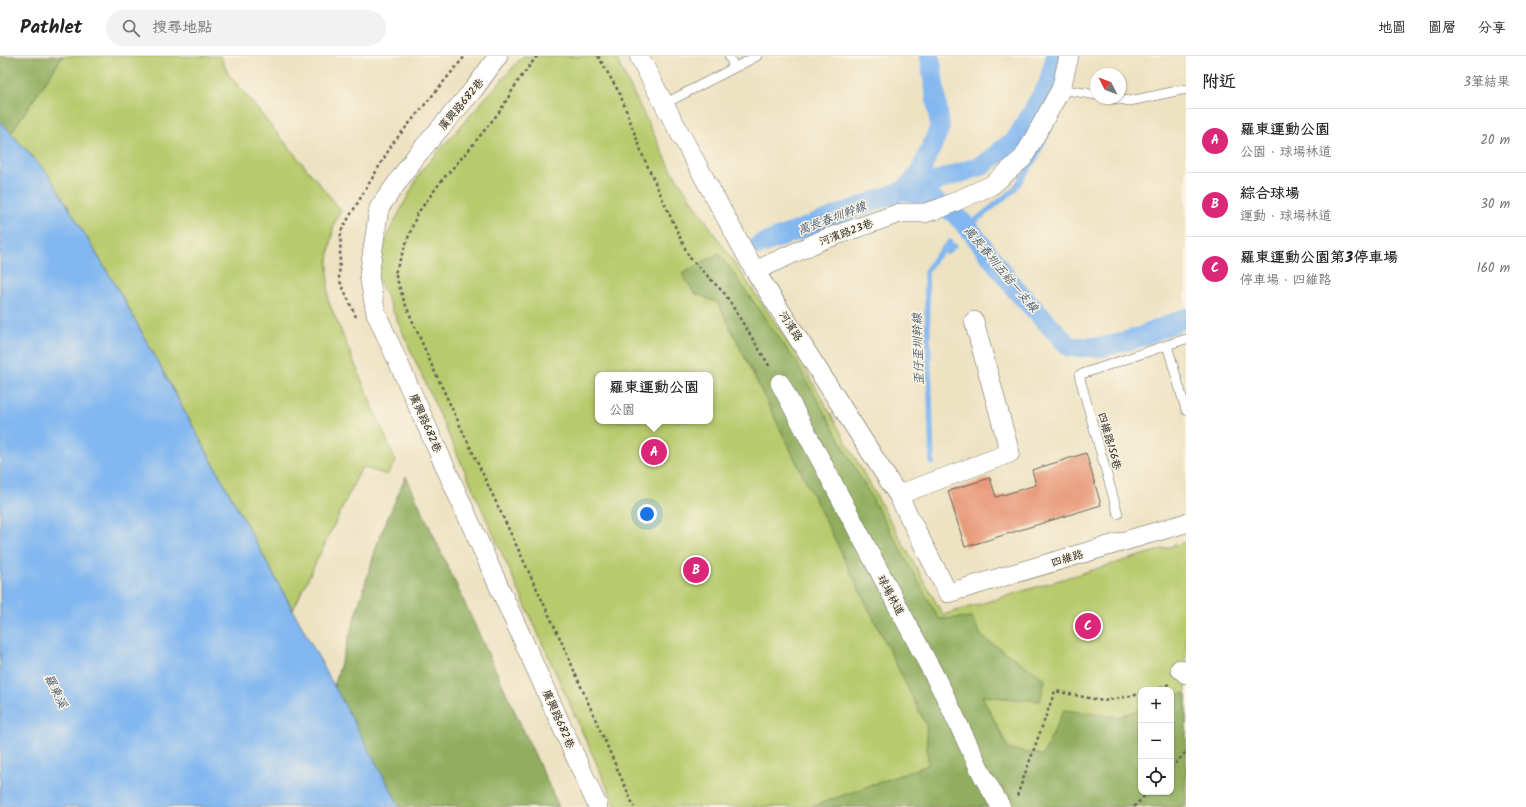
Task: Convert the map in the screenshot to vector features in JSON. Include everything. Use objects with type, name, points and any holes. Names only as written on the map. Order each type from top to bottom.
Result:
[{"type":"street","name":"廣興路682巷","points":[[498,56],[474,89],[416,156],[379,208],[369,276],[376,313],[598,807]]},
{"type":"street","name":"河濱路","points":[[639,56],[755,271],[898,495],[948,593]]},
{"type":"street","name":"河濱路23巷","points":[[755,271],[822,240],[900,213],[925,213],[948,206],[992,185],[1023,158],[1061,89],[1069,56]]},
{"type":"street","points":[[898,495],[1010,453],[974,321]]},
{"type":"street","name":"球場林道","points":[[780,383],[943,692],[983,776],[1008,804]]},
{"type":"street","name":"四維路","points":[[948,593],[1186,524]]},
{"type":"lane","points":[[729,56],[734,67]]},
{"type":"lane","points":[[664,104],[757,56]]},
{"type":"lane","points":[[1061,89],[1090,94]]},
{"type":"lane","points":[[1126,100],[1130,101],[1186,89]]},
{"type":"lane","points":[[1186,339],[1167,345],[1186,410]]},
{"type":"lane","name":"四維路156巷","points":[[1118,514],[1079,375],[1167,345]]},
{"type":"path","points":[[537,56],[518,81],[500,111],[442,180],[417,214],[395,274],[404,301],[433,368],[558,634],[634,807]]},
{"type":"path","points":[[598,56],[620,94],[643,156],[689,257],[725,294],[780,383]]},
{"type":"path","points":[[1008,804],[1023,782],[1054,691],[1103,701],[1138,695]]},
{"type":"path","points":[[1174,765],[1186,752]]},
{"type":"path","points":[[1134,807],[1145,795]]},
{"type":"green space","points":[[0,56],[63,56],[11,133],[0,121]]},
{"type":"green space","points":[[63,56],[220,56],[229,75],[341,210],[334,224],[328,260],[328,300],[396,462],[387,475],[362,467],[293,610],[122,296],[49,175],[11,133]]},
{"type":"green space","points":[[523,56],[615,56],[672,171],[801,361],[943,615],[1186,542],[1186,807],[616,807],[374,269],[388,234],[421,171]]},
{"type":"green space","points":[[719,253],[797,363],[939,619],[972,617],[981,636],[1045,679],[1040,701],[982,696],[1009,749],[1043,755],[1064,710],[1118,717],[1138,710],[1138,795],[1174,795],[1174,696],[1183,693],[1186,695],[1186,807],[810,807],[928,765],[926,725],[718,303],[694,293],[682,274]]},
{"type":"green space","points":[[406,476],[559,807],[400,807],[334,686],[379,538]]},
{"type":"water","name":"羅東溪","points":[[0,121],[49,175],[122,296],[400,807],[0,807]]},
{"type":"building","points":[[1086,453],[1101,505],[965,547],[948,491],[990,478],[996,497],[1036,485],[1032,470]]},
{"type":"waterway","points":[[904,190],[919,175],[940,127],[930,56]]},
{"type":"waterway","name":"萬長春圳幹線","points":[[759,245],[904,190],[925,185],[983,165],[1016,139],[1048,85],[1056,56]]},
{"type":"waterway","name":"歪仔歪圳幹線","points":[[962,231],[1014,190],[1033,162],[1050,128]]},
{"type":"waterway","name":"萬長春圳五結一支線","points":[[904,190],[926,196],[954,213],[971,231],[1016,290],[1070,347],[1103,347],[1137,338],[1186,318]]},
{"type":"waterway","name":"萬長春圳五結一支線","points":[[966,236],[971,231]]},
{"type":"waterway","name":"歪仔歪圳幹線","points":[[932,463],[926,272],[935,258],[950,242]]},
{"type":"waterway","points":[[944,248],[947,252],[954,246]]},
{"type":"place","name":"羅東運動公園","points":[[654,452]]},
{"type":"place","name":"綜合球場","points":[[696,570]]},
{"type":"place","name":"羅東運動公園第3停車場","points":[[1088,626]]}]
